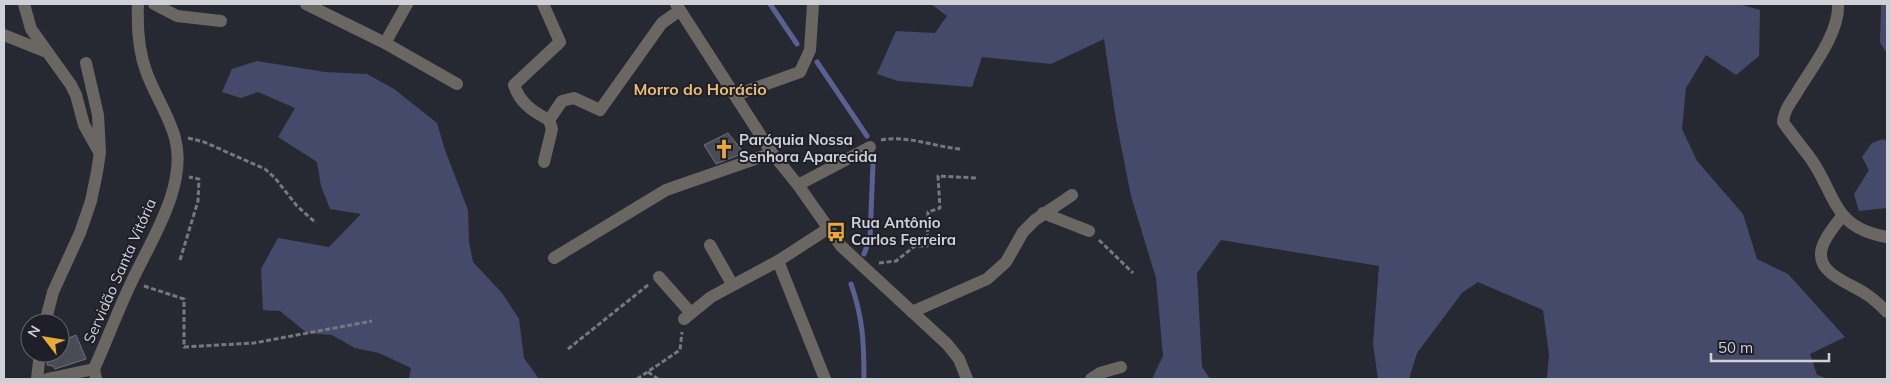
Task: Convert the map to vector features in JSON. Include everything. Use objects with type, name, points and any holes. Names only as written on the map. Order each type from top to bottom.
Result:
[{"type":"street","points":[[24,4],[31,29],[44,51],[73,90],[84,125],[100,152]]},
{"type":"street","name":"Servidão Santa Vitória","points":[[95,374],[132,282],[166,214],[176,175],[178,154],[175,138],[146,72],[140,50],[138,4]]},
{"type":"street","points":[[154,4],[184,18],[222,21]]},
{"type":"street","points":[[306,4],[385,43],[457,84]]},
{"type":"street","points":[[385,43],[408,4]]},
{"type":"street","points":[[736,95],[800,72],[810,50],[813,4]]},
{"type":"street","points":[[1838,4],[1836,22],[1825,46],[1787,108],[1783,122],[1811,159],[1842,216],[1858,228],[1887,237]]},
{"type":"street","points":[[549,120],[562,101],[574,98],[600,110],[662,23],[678,7],[772,153],[798,185],[841,246],[947,344],[958,359],[967,379]]},
{"type":"street","points":[[544,162],[552,130],[549,120],[525,105],[518,96],[514,84],[560,42],[545,10]]},
{"type":"street","points":[[4,35],[44,51]]},
{"type":"street","points":[[48,313],[53,292],[80,233],[91,201],[100,152],[98,115],[86,63]]},
{"type":"street","points":[[798,185],[870,147]]},
{"type":"street","points":[[554,258],[666,190],[772,153]]},
{"type":"street","points":[[912,312],[987,279],[998,271],[1006,262],[1023,232],[1043,213],[1072,195]]},
{"type":"street","points":[[1043,213],[1089,231]]},
{"type":"street","points":[[1842,216],[1822,247],[1820,255],[1824,265],[1833,274],[1865,293],[1887,312]]},
{"type":"street","points":[[659,277],[687,316],[732,284],[778,261],[829,228]]},
{"type":"street","points":[[710,245],[732,284]]},
{"type":"street","points":[[778,261],[825,379]]},
{"type":"street","points":[[37,379],[39,363]]},
{"type":"street","points":[[1092,379],[1100,373],[1121,367]]},
{"type":"street","points":[[47,379],[95,374]]},
{"type":"path","points":[[175,138],[190,138],[204,142],[265,169],[275,178],[297,206],[316,223]]},
{"type":"path","points":[[870,147],[880,140],[900,138],[942,148],[961,149]]},
{"type":"path","points":[[861,265],[896,260],[915,246],[928,246],[928,212],[940,208],[938,176],[978,178]]},
{"type":"path","points":[[180,260],[198,201],[199,179]]},
{"type":"path","points":[[1089,231],[1133,273]]},
{"type":"path","points":[[568,349],[659,277]]},
{"type":"path","points":[[132,282],[184,298],[184,346],[254,343],[372,322]]},
{"type":"path","points":[[637,379],[680,350],[687,316]]},
{"type":"path","points":[[648,372],[658,379]]},
{"type":"shaded area","points":[[931,4],[1739,4],[1760,10],[1759,56],[1736,75],[1706,55],[1686,88],[1682,129],[1697,161],[1743,214],[1757,259],[1788,274],[1845,337],[1810,354],[1817,375],[1829,379],[1547,379],[1549,354],[1543,310],[1478,282],[1462,293],[1417,353],[1409,379],[1378,379],[1373,344],[1379,266],[1221,240],[1197,273],[1202,367],[1210,379],[1152,379],[1163,356],[1156,278],[1131,196],[1116,120],[1104,39],[1051,64],[982,57],[972,87],[898,81],[877,74],[896,31],[935,33],[947,16]]},
{"type":"shaded area","points":[[1881,4],[1887,4],[1887,53],[1880,43]]},
{"type":"shaded area","points":[[257,61],[325,72],[367,74],[394,89],[437,123],[445,150],[468,210],[469,242],[473,262],[502,293],[519,319],[524,358],[539,379],[409,379],[411,368],[379,353],[355,348],[332,335],[307,333],[280,311],[263,310],[261,269],[278,238],[329,247],[361,214],[330,209],[321,186],[317,162],[278,137],[295,108],[258,92],[241,98],[222,92],[232,69]]},
{"type":"shaded area","points":[[1883,139],[1887,141],[1887,208],[1859,211],[1854,194],[1869,170],[1862,157],[1872,143]]},
{"type":"building","name":"Paróquia Nossa Senhora Aparecida","points":[[728,133],[744,153],[716,164],[704,145]]},
{"type":"building","points":[[76,335],[86,359],[55,369],[53,366],[47,365],[47,363],[70,363],[70,338]]},
{"type":"waterway","points":[[770,4],[797,44]]},
{"type":"waterway","points":[[817,62],[867,136]]},
{"type":"waterway","points":[[864,254],[870,238],[873,163]]},
{"type":"waterway","points":[[851,284],[862,331],[864,379]]},
{"type":"place","name":"Paróquia Nossa Senhora Aparecida","points":[[724,149]]},
{"type":"place","name":"Rua Antônio Carlos Ferreira","points":[[836,232]]},
{"type":"district","name":"Morro do Horácio","points":[[700,89]]}]
